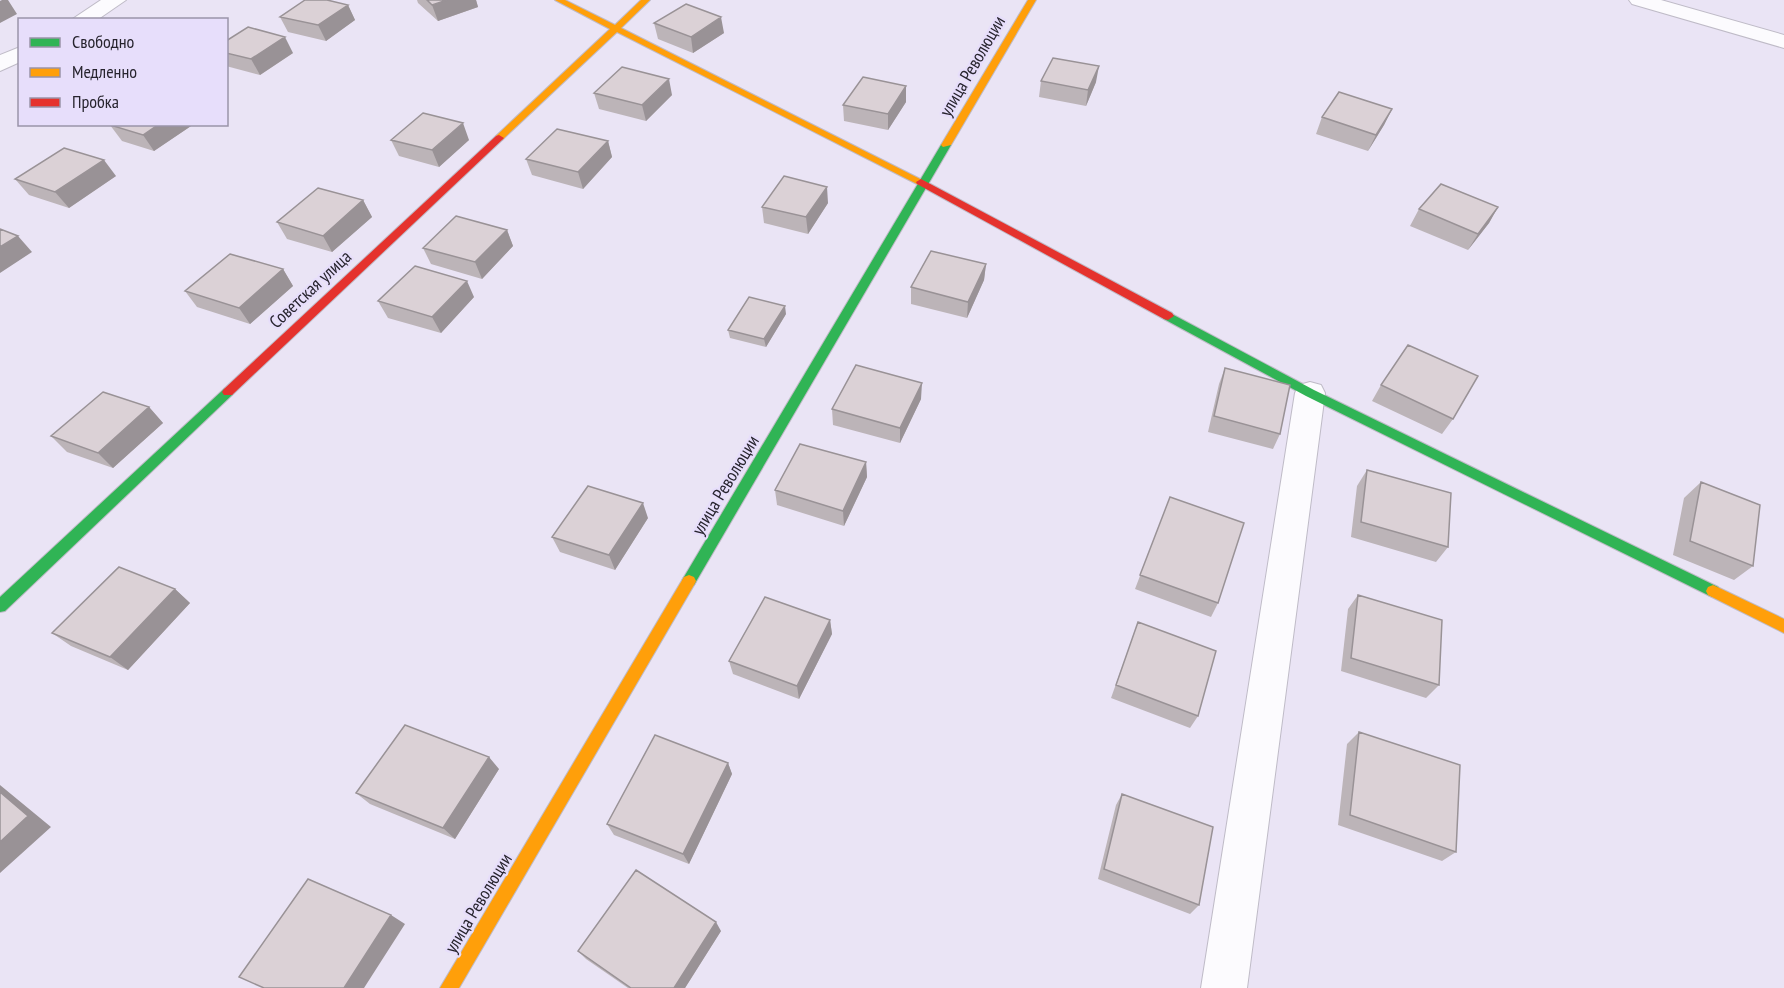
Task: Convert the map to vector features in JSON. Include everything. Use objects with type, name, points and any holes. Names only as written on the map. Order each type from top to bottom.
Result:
[{"type":"street","points":[[84,18],[116,0]]},
{"type":"street","points":[[559,0],[924,184],[1310,393],[1784,626]]},
{"type":"street","name":"Советская улица","points":[[0,606],[614,27],[646,0]]},
{"type":"street","name":"улица Революции","points":[[449,988],[1032,0]]},
{"type":"street","points":[[1639,0],[1784,42]]},
{"type":"street","points":[[0,64],[18,54]]},
{"type":"street","points":[[1224,988],[1310,393]]},
{"type":"building","points":[[305,0],[327,0],[348,5],[318,25],[280,17]]},
{"type":"building","points":[[427,0],[447,0],[432,5]]},
{"type":"building","points":[[686,4],[721,17],[691,37],[654,23]]},
{"type":"building","points":[[248,27],[285,37],[251,59],[228,53],[228,40]]},
{"type":"building","points":[[1053,58],[1099,66],[1088,90],[1041,81]]},
{"type":"building","points":[[622,67],[669,79],[642,105],[594,93]]},
{"type":"building","points":[[863,77],[906,86],[888,114],[843,105]]},
{"type":"building","points":[[1339,92],[1392,109],[1376,135],[1322,117]]},
{"type":"building","points":[[423,113],[463,123],[432,150],[391,140]]},
{"type":"building","points":[[113,126],[156,126],[143,135]]},
{"type":"building","points":[[557,129],[608,141],[578,172],[526,159]]},
{"type":"building","points":[[64,148],[104,160],[55,192],[15,179]]},
{"type":"building","points":[[784,176],[827,187],[806,217],[762,207]]},
{"type":"building","points":[[1441,184],[1498,207],[1478,234],[1419,209]]},
{"type":"building","points":[[318,188],[363,200],[323,236],[277,222]]},
{"type":"building","points":[[456,216],[507,230],[475,262],[423,248]]},
{"type":"building","points":[[0,229],[18,236],[0,247]]},
{"type":"building","points":[[931,251],[986,264],[968,302],[911,287]]},
{"type":"building","points":[[230,254],[283,269],[239,308],[185,291]]},
{"type":"building","points":[[415,266],[467,281],[432,317],[378,301]]},
{"type":"building","points":[[749,297],[785,306],[764,339],[728,330]]},
{"type":"building","points":[[1408,345],[1478,376],[1453,419],[1381,385]]},
{"type":"building","points":[[856,365],[922,383],[900,428],[832,409]]},
{"type":"building","points":[[1225,368],[1290,385],[1280,434],[1214,416]]},
{"type":"building","points":[[103,392],[149,407],[98,453],[51,436]]},
{"type":"building","points":[[800,444],[866,462],[843,511],[775,490]]},
{"type":"building","points":[[1367,470],[1451,493],[1448,547],[1361,522]]},
{"type":"building","points":[[1701,482],[1760,505],[1753,566],[1690,541]]},
{"type":"building","points":[[588,486],[643,503],[609,555],[552,537]]},
{"type":"building","points":[[1170,497],[1244,523],[1218,603],[1140,575]]},
{"type":"building","points":[[119,567],[175,589],[110,657],[52,633]]},
{"type":"building","points":[[1358,595],[1442,620],[1439,685],[1351,658]]},
{"type":"building","points":[[765,597],[830,620],[797,686],[729,661]]},
{"type":"building","points":[[1138,622],[1216,651],[1198,716],[1116,685]]},
{"type":"building","points":[[405,725],[489,757],[443,828],[356,793]]},
{"type":"building","points":[[1359,732],[1460,765],[1456,852],[1350,815]]},
{"type":"building","points":[[655,735],[728,763],[683,854],[607,824]]},
{"type":"building","points":[[0,792],[28,816],[0,842]]},
{"type":"building","points":[[1122,794],[1213,827],[1199,905],[1104,869]]},
{"type":"building","points":[[636,870],[716,922],[674,988],[631,988],[578,951]]},
{"type":"building","points":[[308,879],[391,915],[344,988],[264,988],[239,977]]},
{"type":"traffic: fast","points":[[689,581],[946,145]]},
{"type":"traffic: fast","points":[[1168,316],[1310,393],[1713,591]]},
{"type":"traffic: fast","points":[[0,606],[228,392]]},
{"type":"traffic: slow","points":[[559,0],[921,182]]},
{"type":"traffic: slow","points":[[499,138],[646,0]]},
{"type":"traffic: slow","points":[[946,145],[1032,0]]},
{"type":"traffic: slow","points":[[449,988],[689,581]]},
{"type":"traffic: slow","points":[[1713,591],[1784,626]]},
{"type":"traffic: jam","points":[[228,392],[499,138]]},
{"type":"traffic: jam","points":[[921,182],[1168,316]]}]
